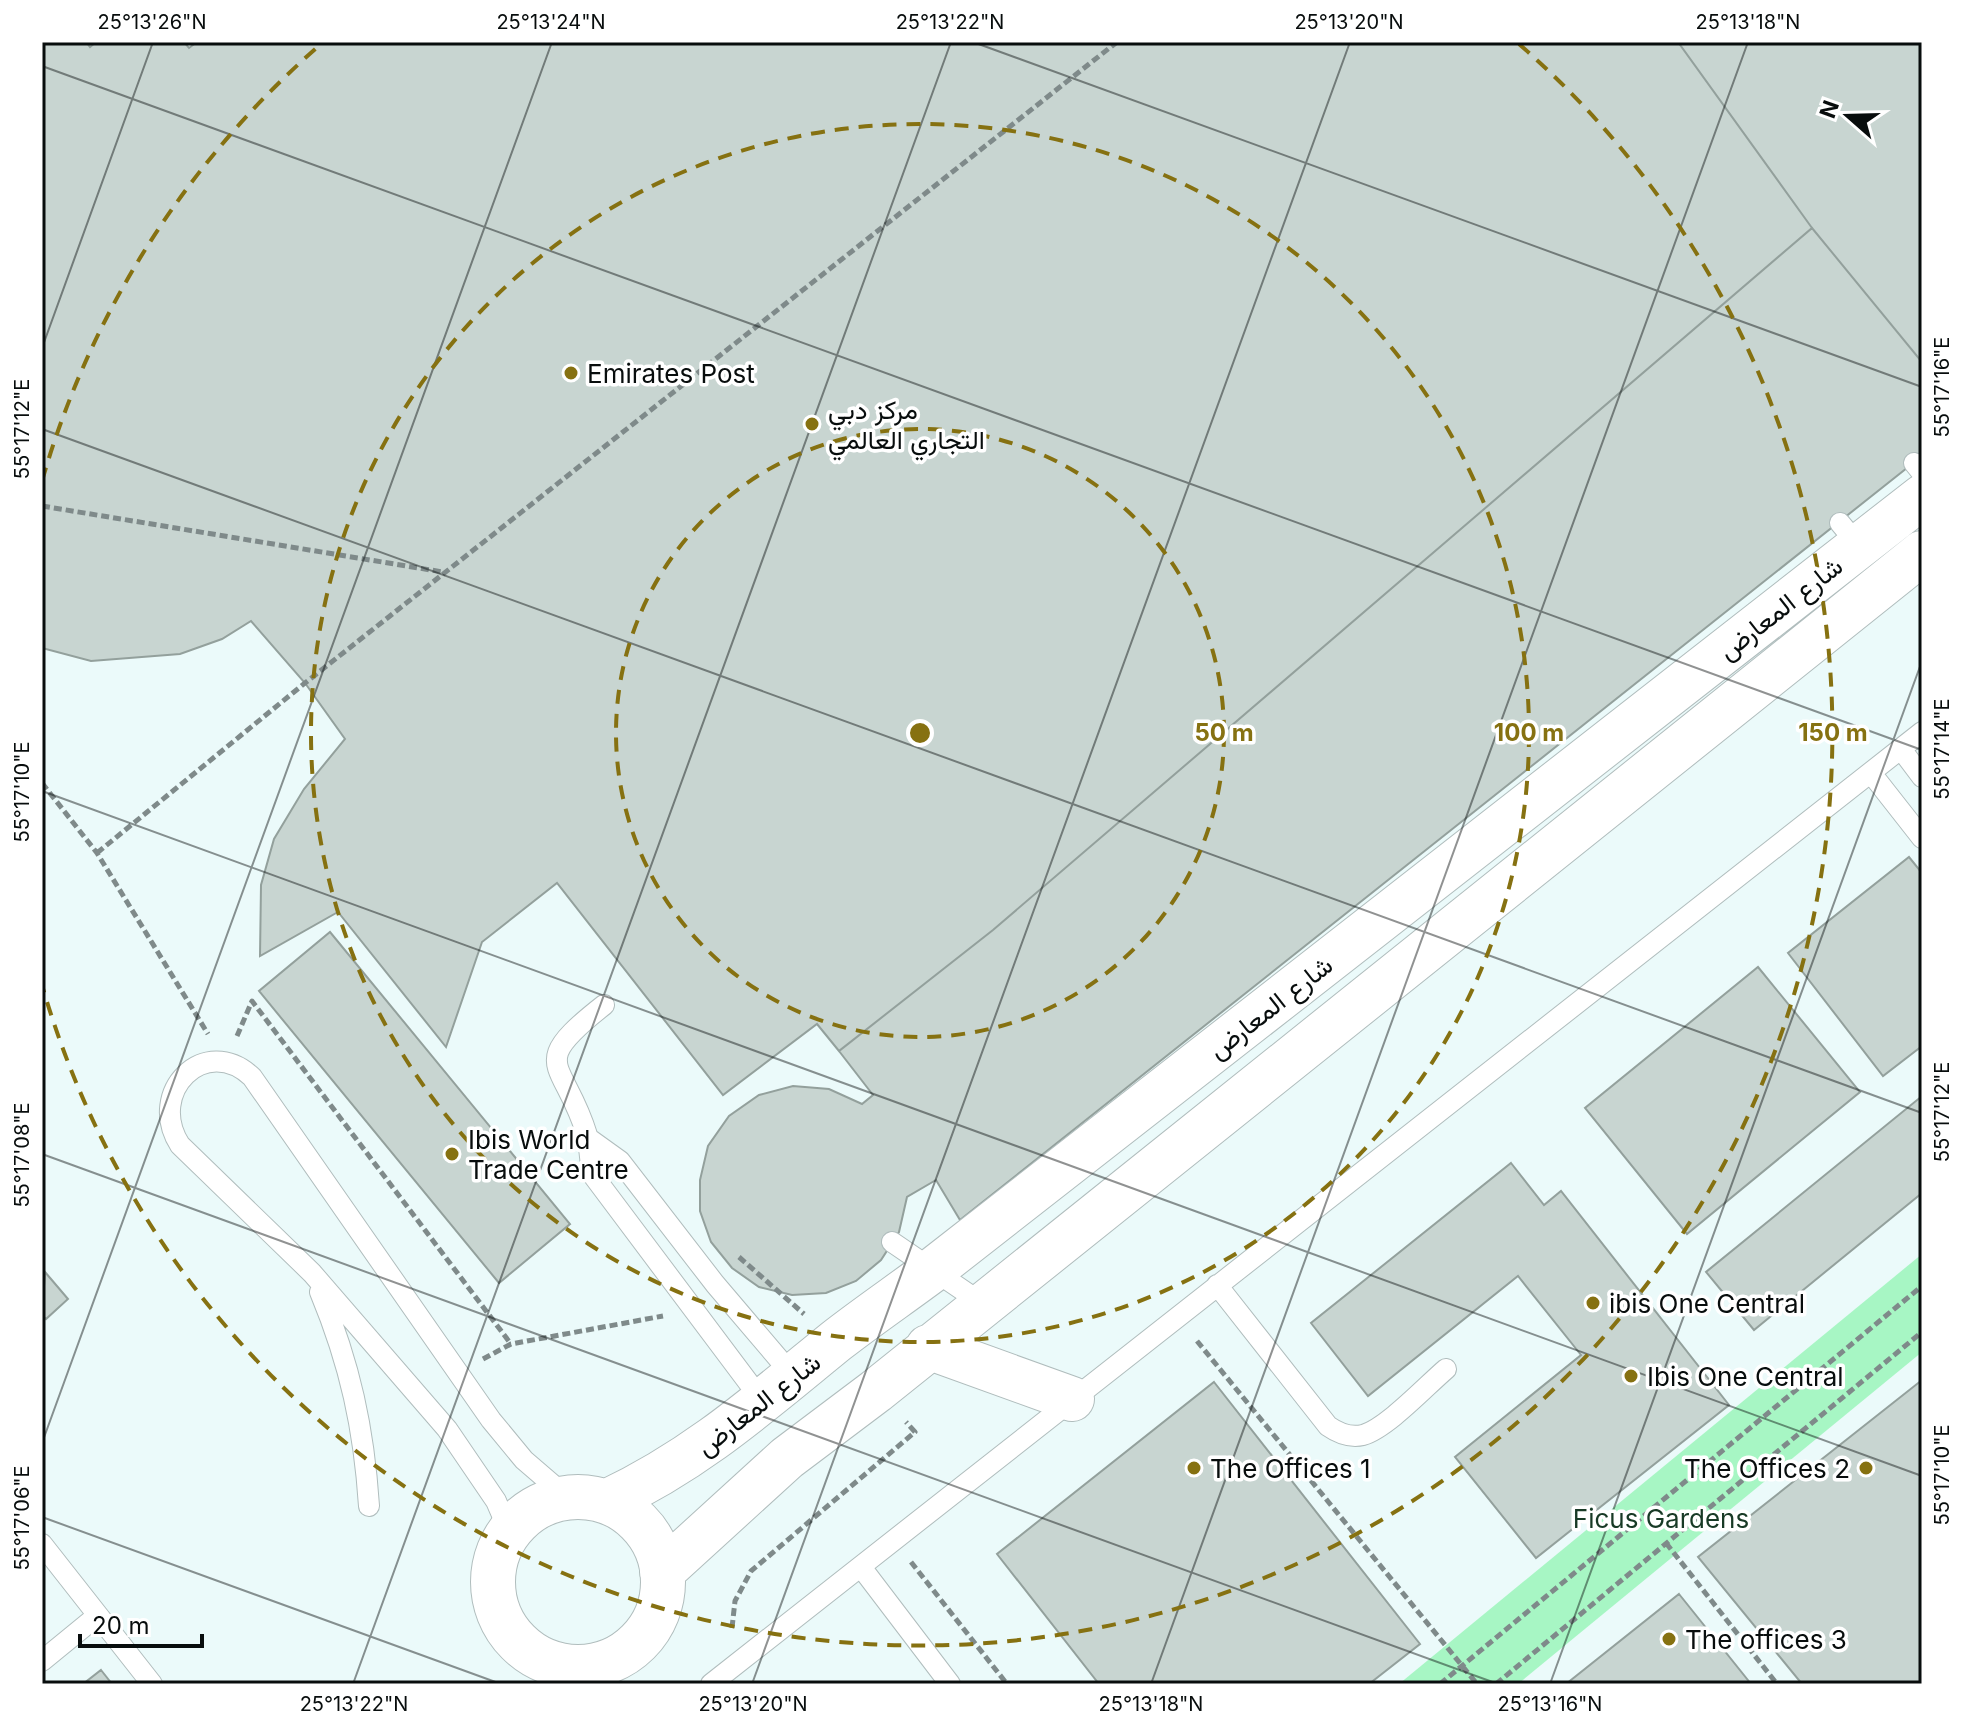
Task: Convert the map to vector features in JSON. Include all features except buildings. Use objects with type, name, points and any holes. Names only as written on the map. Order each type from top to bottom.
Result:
[{"type":"street","name":"شارع المعارض","points":[[587,1499],[678,1466],[779,1390],[836,1341],[934,1269],[1077,1143],[1919,478]]},
{"type":"street","name":"شارع المعارض","points":[[662,1572],[776,1467],[876,1391],[1922,553]]},
{"type":"street","points":[[928,1347],[1072,1399]]},
{"type":"street","points":[[587,1499],[634,1517],[653,1541],[662,1572],[662,1595],[656,1617],[634,1645],[602,1674],[571,1668],[541,1672],[504,1626],[495,1603],[493,1578],[497,1553],[509,1531],[525,1515],[544,1503],[587,1499]]},
{"type":"lane","points":[[711,1684],[1922,732]]},
{"type":"lane","points":[[1901,749],[1922,777]]},
{"type":"lane","points":[[1871,773],[1922,838]]},
{"type":"lane","points":[[604,1005],[567,1034],[557,1053],[560,1075],[588,1138],[589,1165],[595,1178],[779,1390]]},
{"type":"lane","points":[[509,1531],[496,1501],[447,1429],[312,1273],[180,1145],[172,1132],[169,1102],[175,1088],[196,1067],[225,1062],[252,1077],[491,1420],[524,1460],[587,1499]]},
{"type":"lane","points":[[588,1138],[620,1161],[715,1284],[779,1390]]},
{"type":"lane","points":[[892,1242],[983,1304]]},
{"type":"lane","points":[[312,1273],[356,1401],[365,1445],[369,1506]]},
{"type":"lane","points":[[1217,1285],[1328,1426],[1339,1433],[1352,1436],[1375,1429],[1446,1369]]},
{"type":"lane","points":[[42,1544],[152,1684]]},
{"type":"lane","points":[[861,1567],[950,1684]]},
{"type":"lane","points":[[42,1661],[97,1616]]},
{"type":"path","points":[[97,853],[444,573],[1117,42]]},
{"type":"path","points":[[42,506],[444,573]]},
{"type":"path","points":[[42,783],[97,853],[225,1062]]},
{"type":"path","points":[[225,1062],[252,1001],[511,1344]]},
{"type":"path","points":[[739,1257],[836,1341]]},
{"type":"path","points":[[1440,1684],[1922,1286]]},
{"type":"path","points":[[482,1360],[511,1344],[676,1314]]},
{"type":"path","points":[[1177,1316],[1477,1684]]},
{"type":"path","points":[[1496,1684],[1922,1332]]},
{"type":"path","points":[[742,1659],[736,1652],[732,1618],[735,1601],[751,1571],[915,1432],[876,1391]]},
{"type":"path","points":[[895,1541],[1007,1684]]},
{"type":"path","points":[[1666,1543],[1777,1684]]},
{"type":"green space","name":"Ficus Gardens","points":[[1922,1254],[1922,1352],[1518,1684],[1399,1684]]},
{"type":"place","name":"Emirates Post","points":[[571,373]]},
{"type":"place","name":"مركز دبي التجاري العالمي","points":[[812,424]]},
{"type":"place","name":"Ibis World Trade Centre","points":[[452,1154]]},
{"type":"place","name":"ibis One Central","points":[[1593,1303]]},
{"type":"place","name":"Ibis One Central","points":[[1631,1376]]},
{"type":"place","name":"The Offices 1","points":[[1194,1468]]},
{"type":"place","name":"The Offices 2","points":[[1866,1468]]},
{"type":"place","name":"The offices 3","points":[[1669,1639]]}]
